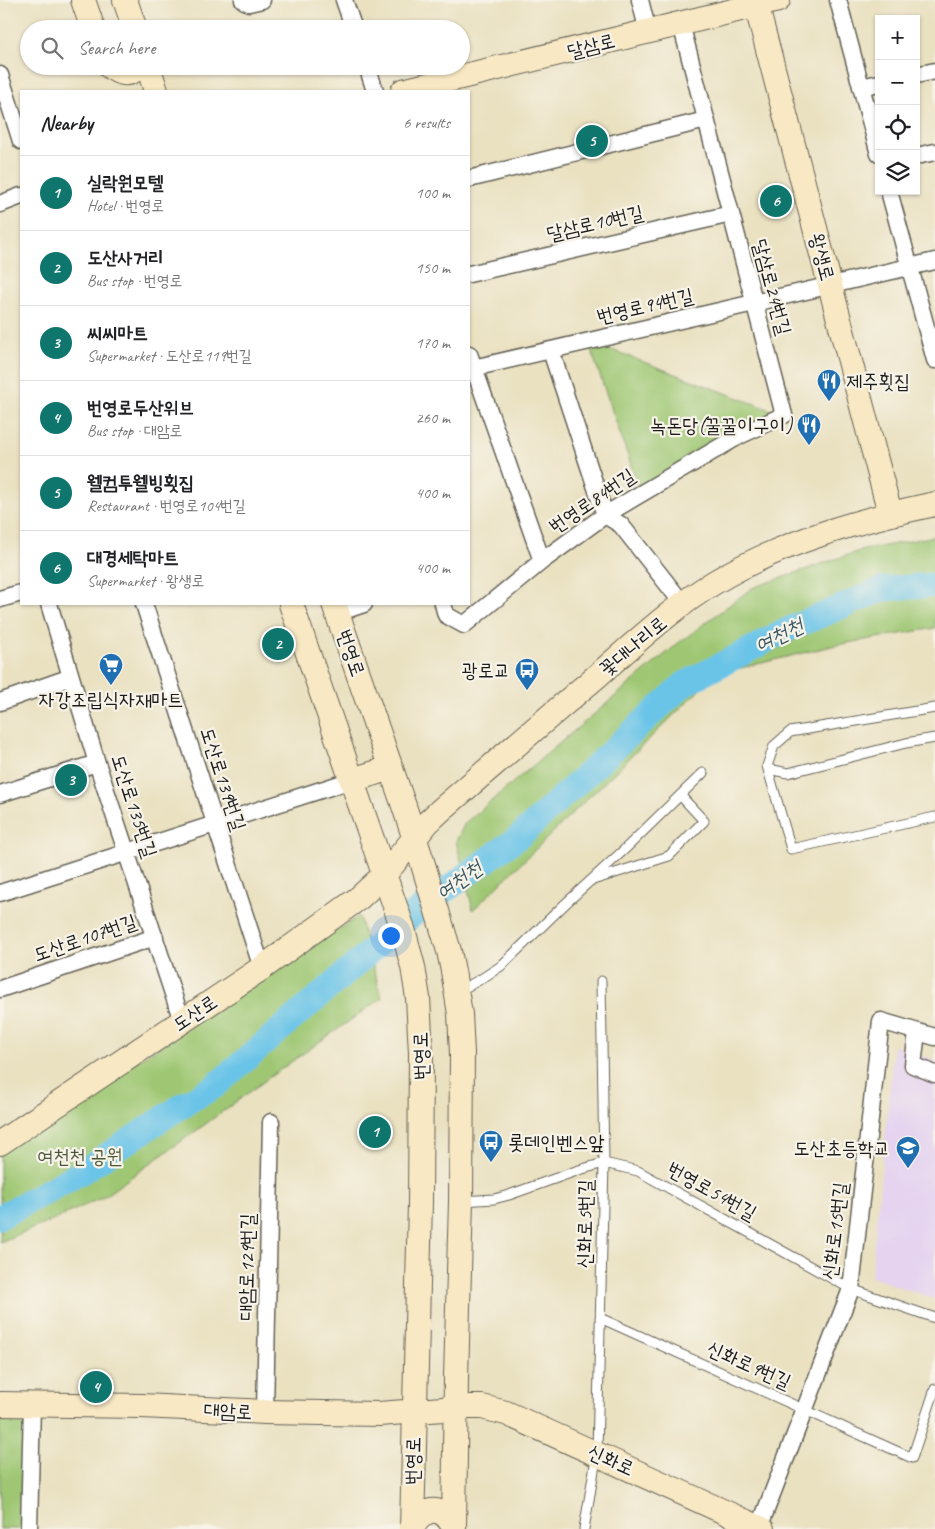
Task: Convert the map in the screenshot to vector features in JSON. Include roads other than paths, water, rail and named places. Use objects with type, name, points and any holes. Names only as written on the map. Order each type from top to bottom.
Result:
[{"type":"main road","points":[[83,0],[90,20]]},
{"type":"main road","points":[[125,0],[132,20]]},
{"type":"main road","name":"달삼로","points":[[470,75],[681,24],[763,2]]},
{"type":"main road","name":"왕생로","points":[[763,2],[830,286],[890,513]]},
{"type":"main road","points":[[110,75],[114,90]]},
{"type":"main road","points":[[151,75],[156,90]]},
{"type":"main road","name":"달삼로","points":[[407,90],[469,75]]},
{"type":"main road","name":"꽃대나리로","points":[[387,882],[414,838],[449,802],[640,638],[683,604],[715,582],[795,543],[890,513],[935,504]]},
{"type":"main road","name":"번영로","points":[[291,605],[403,929],[413,966],[418,998],[422,1053],[412,1529]]},
{"type":"main road","name":"번영로","points":[[336,608],[422,861],[448,950],[460,1014],[462,1053],[461,1201],[454,1529]]},
{"type":"main road","points":[[352,780],[391,768]]},
{"type":"main road","name":"도산로","points":[[0,1143],[262,968],[359,898],[387,882]]},
{"type":"main road","name":"대암로","points":[[0,1404],[142,1406],[265,1412],[380,1414],[456,1408]]},
{"type":"main road","name":"신화로","points":[[456,1408],[482,1407],[506,1413],[760,1528]]},
{"type":"main road","points":[[412,1529],[419,1517],[425,1512],[434,1510],[448,1517],[454,1529]]},
{"type":"street","points":[[243,0],[249,3],[262,0]]},
{"type":"street","points":[[344,0],[351,20]]},
{"type":"street","points":[[640,0],[648,32]]},
{"type":"street","points":[[838,0],[878,150]]},
{"type":"street","name":"달삼로24번길","points":[[681,24],[784,415]]},
{"type":"street","points":[[920,74],[935,71]]},
{"type":"street","points":[[0,75],[20,138]]},
{"type":"street","points":[[370,75],[375,90]]},
{"type":"street","points":[[861,86],[875,84]]},
{"type":"street","points":[[470,179],[706,120]]},
{"type":"street","points":[[920,155],[935,152]]},
{"type":"street","points":[[890,195],[935,360]]},
{"type":"street","points":[[0,204],[20,196]]},
{"type":"street","name":"달삼로10번길","points":[[470,274],[731,214]]},
{"type":"street","name":"번영로94번길","points":[[470,363],[551,351],[935,261]]},
{"type":"street","points":[[551,351],[605,515],[621,525],[683,604]]},
{"type":"street","points":[[470,363],[542,561]]},
{"type":"street","name":"번영로84번길","points":[[443,605],[446,615],[464,625],[542,561],[605,515],[737,437],[784,415]]},
{"type":"street","points":[[0,599],[20,593]]},
{"type":"street","name":"도산로135번길","points":[[49,605],[97,763],[182,1021]]},
{"type":"street","name":"도산로139번길","points":[[144,605],[262,968]]},
{"type":"street","points":[[336,608],[357,605]]},
{"type":"street","points":[[0,702],[70,677]]},
{"type":"street","points":[[0,794],[97,763]]},
{"type":"street","points":[[0,893],[352,780]]},
{"type":"street","name":"도산로107번길","points":[[0,989],[155,937]]},
{"type":"street","name":"신화로15번길","points":[[760,1528],[851,1288],[881,1021],[917,1032]]},
{"type":"street","points":[[935,1037],[917,1032],[913,1065],[935,1074]]},
{"type":"street","name":"대암로129번길","points":[[265,1412],[271,1122]]},
{"type":"street","points":[[29,1529],[32,1404]]},
{"type":"lane","points":[[935,708],[790,732],[774,746],[767,766],[791,849],[935,817]]},
{"type":"lane","points":[[768,769],[788,773],[906,743],[935,738]]},
{"type":"lane","points":[[457,992],[501,966],[625,850],[703,772]]},
{"type":"lane","points":[[590,881],[669,856],[704,821],[680,795]]},
{"type":"lane","name":"신화로5번길","points":[[584,1529],[597,1453],[604,1163],[602,981]]},
{"type":"lane","name":"번영로54번길","points":[[461,1201],[494,1199],[604,1163],[638,1171],[851,1288],[935,1318]]},
{"type":"lane","name":"신화로9번길","points":[[600,1318],[805,1409]]},
{"type":"lane","points":[[805,1409],[912,1458],[935,1389]]},
{"type":"waterway","name":"여천천","points":[[0,1217],[80,1173],[186,1103],[214,1087],[416,912],[520,836],[684,684],[789,629],[883,589],[935,585]]},
{"type":"place","name":"웰컴투웰빙횟집","points":[[592,141]]},
{"type":"place","name":"대경세탁마트","points":[[776,201]]},
{"type":"place","name":"제주횟집","points":[[829,402]]},
{"type":"place","name":"녹돈당(꿀꿀이구이)","points":[[809,446]]},
{"type":"place","name":"도산사거리","points":[[278,644]]},
{"type":"place","name":"자강조립식자재마트","points":[[111,686]]},
{"type":"place","name":"광로교","points":[[527,691]]},
{"type":"place","name":"씨씨마트","points":[[71,780]]},
{"type":"place","name":"실락원모텔","points":[[375,1132]]},
{"type":"place","name":"롯데인벤스앞","points":[[491,1163]]},
{"type":"place","name":"도산초등학교","points":[[908,1169]]},
{"type":"place","name":"번영로두산위브","points":[[96,1387]]},
{"type":"park label","name":"여천천 공원","points":[[80,1156]]}]
